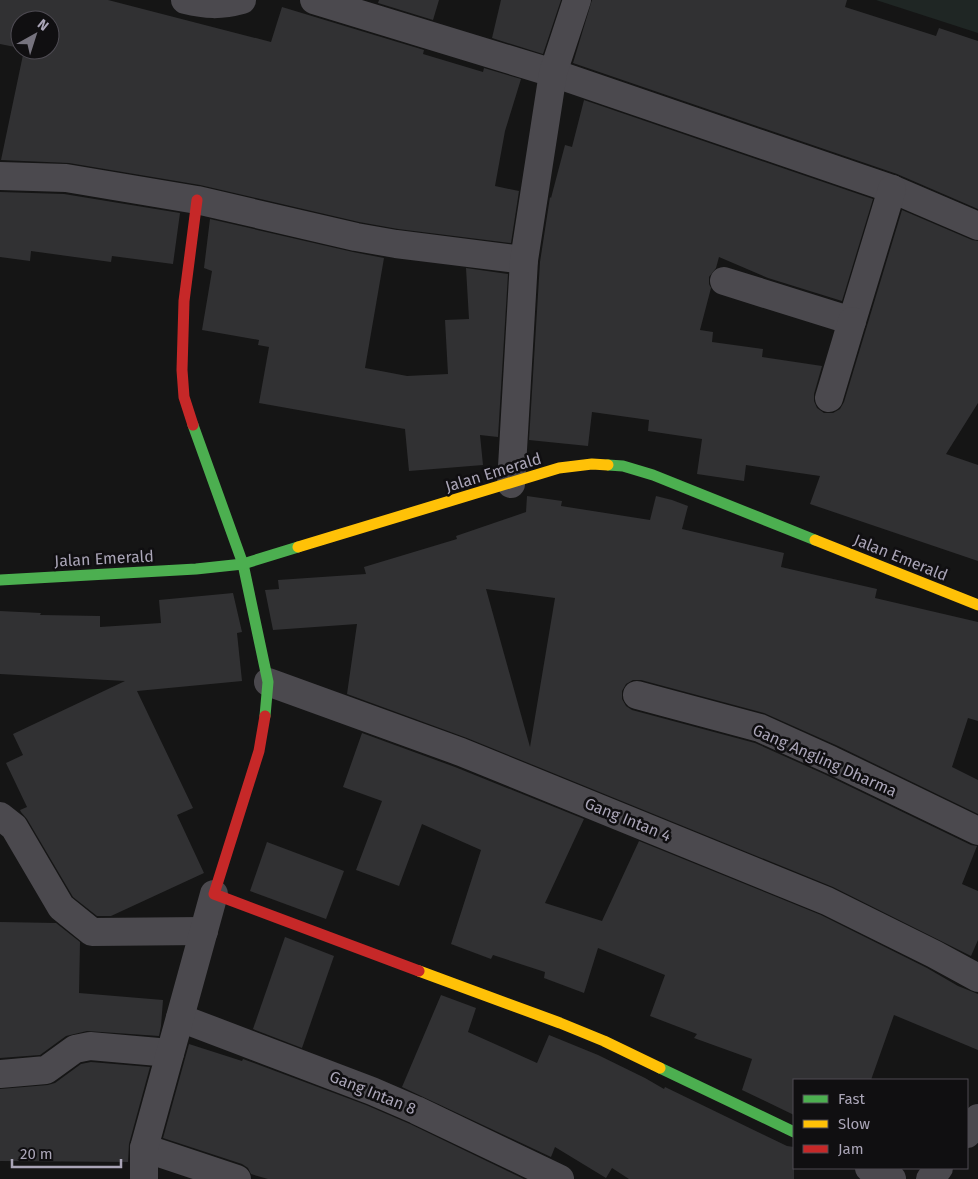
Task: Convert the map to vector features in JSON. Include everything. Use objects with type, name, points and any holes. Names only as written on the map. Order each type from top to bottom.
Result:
[{"type":"street","points":[[184,0],[205,5],[227,4],[242,0]]},
{"type":"street","points":[[314,0],[553,74],[892,189],[978,226]]},
{"type":"street","points":[[511,484],[524,260],[553,74],[577,0]]},
{"type":"street","points":[[0,176],[66,178],[197,200],[356,237],[396,244],[524,260]]},
{"type":"street","points":[[829,398],[892,189]]},
{"type":"street","points":[[144,1179],[144,1148],[214,894],[259,751],[266,711],[268,682],[243,564],[184,397],[182,370],[184,301],[197,200]]},
{"type":"street","points":[[724,281],[852,321]]},
{"type":"street","name":"Jalan Emerald","points":[[0,580],[196,569],[243,564],[560,468],[592,464],[623,466],[653,475],[978,605]]},
{"type":"street","name":"Gang Intan 4","points":[[268,682],[461,752],[827,901],[978,978]]},
{"type":"street","name":"Gang Angling Dharma","points":[[637,695],[760,728],[978,831]]},
{"type":"street","points":[[0,816],[14,827],[61,908],[92,932],[204,931]]},
{"type":"street","points":[[214,894],[604,1041],[793,1132]]},
{"type":"street","name":"Gang Intan 8","points":[[180,1018],[390,1098],[560,1179]]},
{"type":"street","points":[[0,1074],[46,1070],[75,1049],[90,1046],[170,1053]]},
{"type":"street","points":[[968,1133],[978,1118]]},
{"type":"street","points":[[144,1148],[237,1179]]},
{"type":"street","points":[[871,1169],[892,1179]]},
{"type":"street","points":[[930,1179],[939,1169]]},
{"type":"shaded area","points":[[876,0],[978,0],[978,33]]},
{"type":"building","points":[[0,0],[108,0],[271,42],[282,7],[424,50],[423,54],[483,72],[484,68],[521,79],[505,131],[495,186],[519,191],[511,243],[398,229],[359,222],[200,185],[69,163],[1,160],[22,60],[60,60],[60,10],[10,10],[10,46],[0,44]]},
{"type":"building","points":[[379,0],[439,0],[433,20],[378,3]]},
{"type":"building","points":[[501,0],[561,0],[543,54],[492,38]]},
{"type":"building","points":[[592,0],[847,0],[845,7],[936,36],[939,28],[978,41],[978,209],[897,174],[573,63]]},
{"type":"building","points":[[584,100],[873,199],[842,301],[768,278],[719,257],[716,268],[709,277],[711,288],[700,330],[713,332],[712,342],[763,349],[762,357],[822,366],[814,394],[814,401],[817,408],[824,413],[833,413],[840,409],[844,402],[902,210],[978,241],[978,403],[946,454],[978,465],[978,561],[810,504],[820,476],[746,465],[744,481],[697,474],[702,439],[648,431],[649,420],[592,412],[588,446],[529,440],[540,262],[550,197],[565,145],[572,147]]},
{"type":"building","points":[[0,192],[64,194],[180,213],[173,264],[112,256],[111,262],[31,251],[30,261],[0,257]]},
{"type":"building","points":[[210,219],[384,258],[365,368],[407,376],[448,374],[445,320],[469,319],[466,268],[508,274],[498,437],[480,435],[483,465],[409,471],[405,429],[259,403],[269,347],[258,345],[259,340],[202,330],[212,271],[204,268]]},
{"type":"building","points":[[527,496],[562,501],[561,506],[650,520],[656,496],[688,506],[682,529],[784,553],[781,567],[877,589],[875,598],[978,622],[978,721],[968,718],[952,767],[978,780],[978,814],[838,746],[764,713],[641,680],[633,680],[626,684],[622,691],[622,699],[626,706],[632,710],[755,743],[971,845],[977,846],[962,884],[978,891],[978,940],[971,956],[833,887],[467,738],[347,694],[357,624],[273,630],[265,590],[279,589],[278,580],[366,574],[364,567],[457,539],[456,536],[526,512]],"holes":[[[486,589],[555,598],[530,747]]]},
{"type":"building","points":[[233,593],[242,632],[237,633],[242,681],[137,691],[193,808],[177,815],[204,873],[111,916],[97,916],[73,897],[21,812],[20,810],[27,807],[6,763],[23,755],[13,734],[125,681],[0,674],[0,611],[41,613],[40,615],[100,616],[100,627],[161,623],[159,600]]},
{"type":"building","points":[[362,733],[455,767],[584,819],[545,903],[602,921],[639,841],[821,915],[927,968],[958,986],[978,994],[978,1050],[894,1015],[871,1079],[793,1079],[793,1115],[742,1090],[752,1059],[694,1038],[697,1034],[650,1016],[665,975],[598,948],[584,993],[544,978],[545,972],[493,955],[491,959],[451,944],[481,850],[422,824],[399,886],[356,870],[382,801],[343,787]]},
{"type":"building","points":[[267,842],[344,871],[326,919],[250,891]]},
{"type":"building","points":[[0,922],[56,923],[80,942],[79,993],[163,1000],[159,1036],[87,1031],[66,1036],[40,1055],[0,1058]]},
{"type":"building","points":[[285,937],[334,956],[302,1048],[253,1029]]},
{"type":"building","points":[[441,995],[476,1008],[468,1032],[537,1063],[549,1035],[598,1055],[664,1089],[665,1087],[787,1146],[793,1147],[794,1179],[629,1179],[612,1168],[606,1178],[555,1147],[551,1157],[402,1087]]},
{"type":"building","points":[[189,1044],[242,1061],[243,1059],[366,1105],[524,1179],[268,1179],[251,1174],[248,1168],[242,1164],[163,1138]]},
{"type":"building","points":[[91,1062],[150,1067],[129,1144],[128,1162],[0,1161],[0,1089],[55,1083],[81,1064]]},
{"type":"traffic: fast","points":[[193,425],[243,564],[268,682],[265,716]]},
{"type":"traffic: fast","points":[[608,465],[623,466],[653,475],[815,540]]},
{"type":"traffic: fast","points":[[0,580],[196,569],[243,564],[298,547]]},
{"type":"traffic: fast","points":[[660,1068],[793,1132]]},
{"type":"traffic: slow","points":[[298,547],[559,468],[592,464],[608,465]]},
{"type":"traffic: slow","points":[[815,540],[978,605]]},
{"type":"traffic: slow","points":[[419,971],[560,1023],[604,1041],[660,1068]]},
{"type":"traffic: jam","points":[[193,425],[184,397],[182,370],[184,301],[197,200]]},
{"type":"traffic: jam","points":[[265,716],[259,751],[214,894],[419,971]]}]
